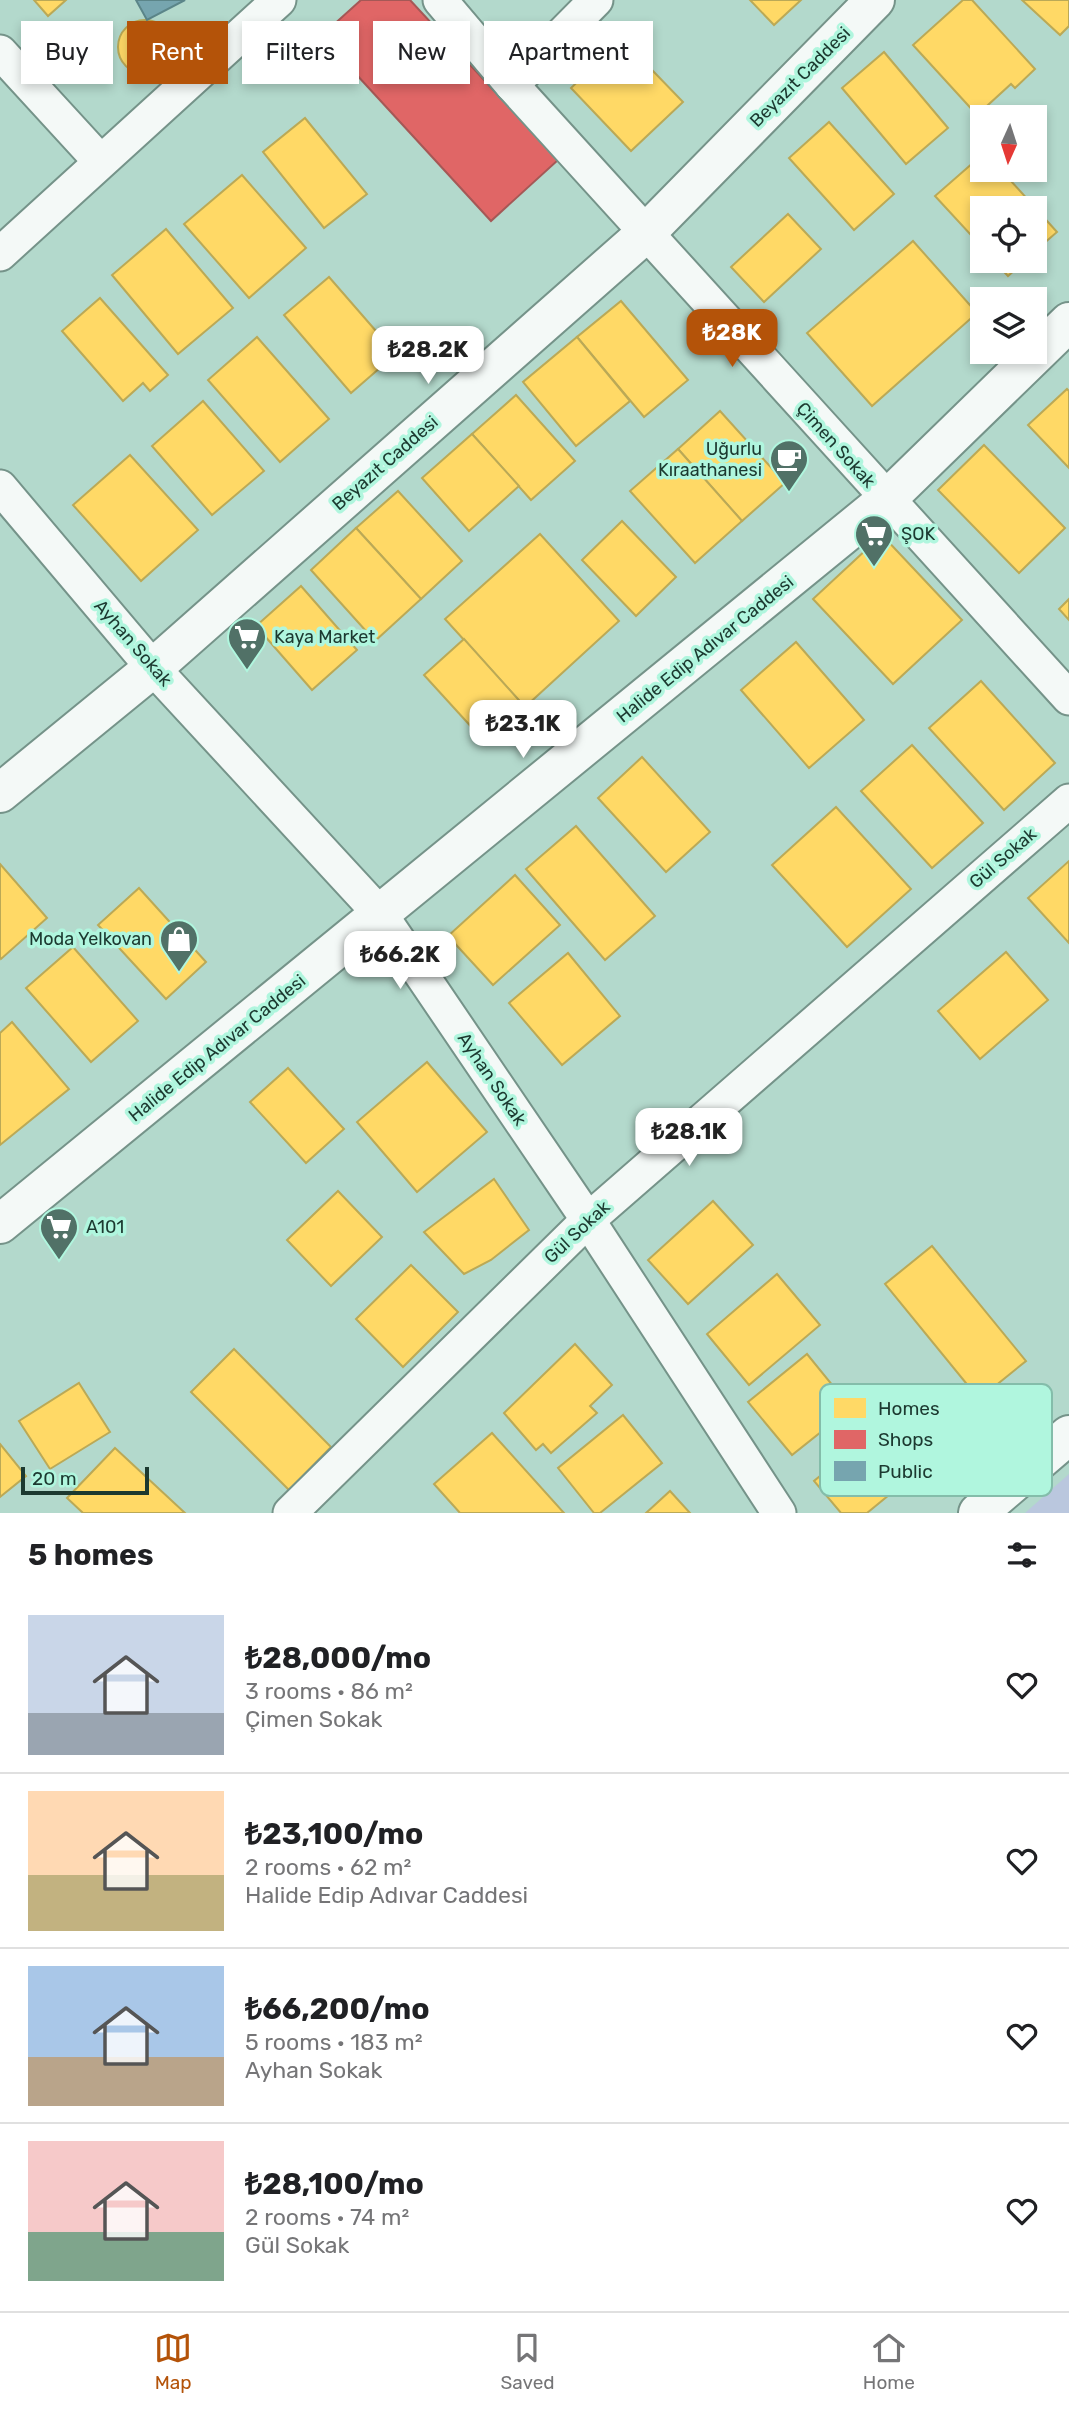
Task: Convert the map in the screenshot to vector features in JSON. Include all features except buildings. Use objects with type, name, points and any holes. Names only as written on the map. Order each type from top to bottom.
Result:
[{"type":"street","points":[[0,254],[99,160],[279,0]]},
{"type":"street","name":"Çimen Sokak","points":[[440,0],[512,85],[886,500],[1069,698]]},
{"type":"street","points":[[512,85],[596,0]]},
{"type":"street","name":"Beyazıt Caddesi","points":[[0,793],[153,668],[646,233],[876,0]]},
{"type":"street","points":[[0,52],[99,160]]},
{"type":"street","name":"Halide Edip Adıvar Caddesi","points":[[0,1224],[886,500],[1069,322]]},
{"type":"street","name":"Ayhan Sokak","points":[[0,487],[153,668],[380,915],[588,1220],[779,1513]]},
{"type":"street","name":"Gül Sokak","points":[[290,1513],[588,1220],[1069,801]]},
{"type":"street","points":[[1052,1450],[1069,1435]]},
{"type":"street","points":[[978,1513],[998,1496]]},
{"type":"shaded area","points":[[1069,1474],[1069,1513],[1025,1513],[1044,1496],[1052,1496],[1052,1489]]},
{"type":"place","name":"Uğurlu Kıraathanesi","points":[[789,493]]},
{"type":"place","name":"ŞOK","points":[[874,568]]},
{"type":"place","name":"Kaya Market","points":[[247,671]]},
{"type":"place","name":"Moda Yelkovan","points":[[179,973]]},
{"type":"place","name":"A101","points":[[59,1261]]}]
